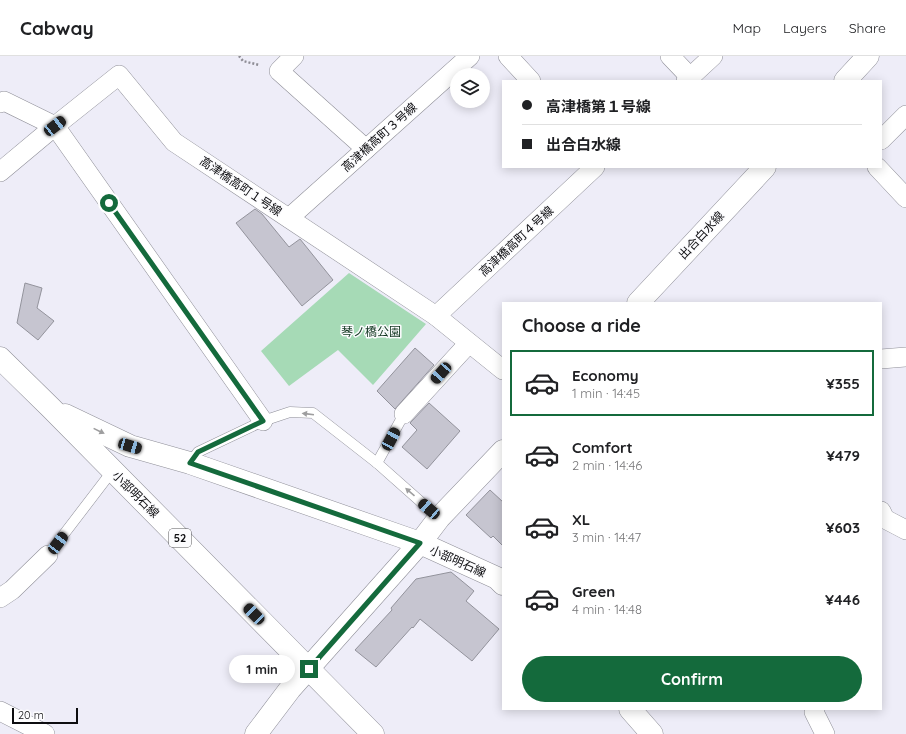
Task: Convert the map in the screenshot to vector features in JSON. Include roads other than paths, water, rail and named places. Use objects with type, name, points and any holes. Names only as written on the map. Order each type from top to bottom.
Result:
[{"type":"main road","points":[[846,80],[868,56]]},
{"type":"main road","name":"出合白水線","points":[[639,302],[764,168]]},
{"type":"main road","name":"小部明石線","points":[[0,358],[113,470],[373,734]]},
{"type":"main road","name":"小部明石線","points":[[51,408],[130,446],[190,463],[420,543],[497,578],[502,583]]},
{"type":"main road","points":[[256,734],[290,689],[420,543],[439,518],[502,452]]},
{"type":"main road","points":[[631,710],[652,734]]},
{"type":"street","points":[[294,56],[279,71],[366,149]]},
{"type":"street","name":"高津橋高町３号線","points":[[289,218],[470,56]]},
{"type":"street","points":[[508,56],[530,80]]},
{"type":"street","points":[[670,56],[688,79],[713,56]]},
{"type":"street","name":"高津橋高町１号線","points":[[0,172],[119,75],[174,142],[436,316],[502,369]]},
{"type":"street","points":[[0,103],[4,101],[55,126],[263,421]]},
{"type":"street","points":[[882,139],[906,115]]},
{"type":"street","name":"高津橋高町４号線","points":[[436,316],[594,168]]},
{"type":"street","points":[[878,168],[906,198]]},
{"type":"street","points":[[404,414],[469,343]]},
{"type":"street","points":[[882,359],[906,357]]},
{"type":"street","points":[[882,514],[885,519],[906,530]]},
{"type":"street","points":[[0,598],[12,590],[48,555]]},
{"type":"street","points":[[815,710],[814,712],[825,734]]},
{"type":"street","points":[[0,711],[45,734]]},
{"type":"lane","points":[[190,463],[198,452],[263,421],[290,412],[313,413],[377,463],[439,518]]},
{"type":"lane","points":[[377,463],[404,414]]},
{"type":"lane","points":[[48,555],[113,470]]},
{"type":"park label","name":"琴ノ橋公園","points":[[371,331]]}]
